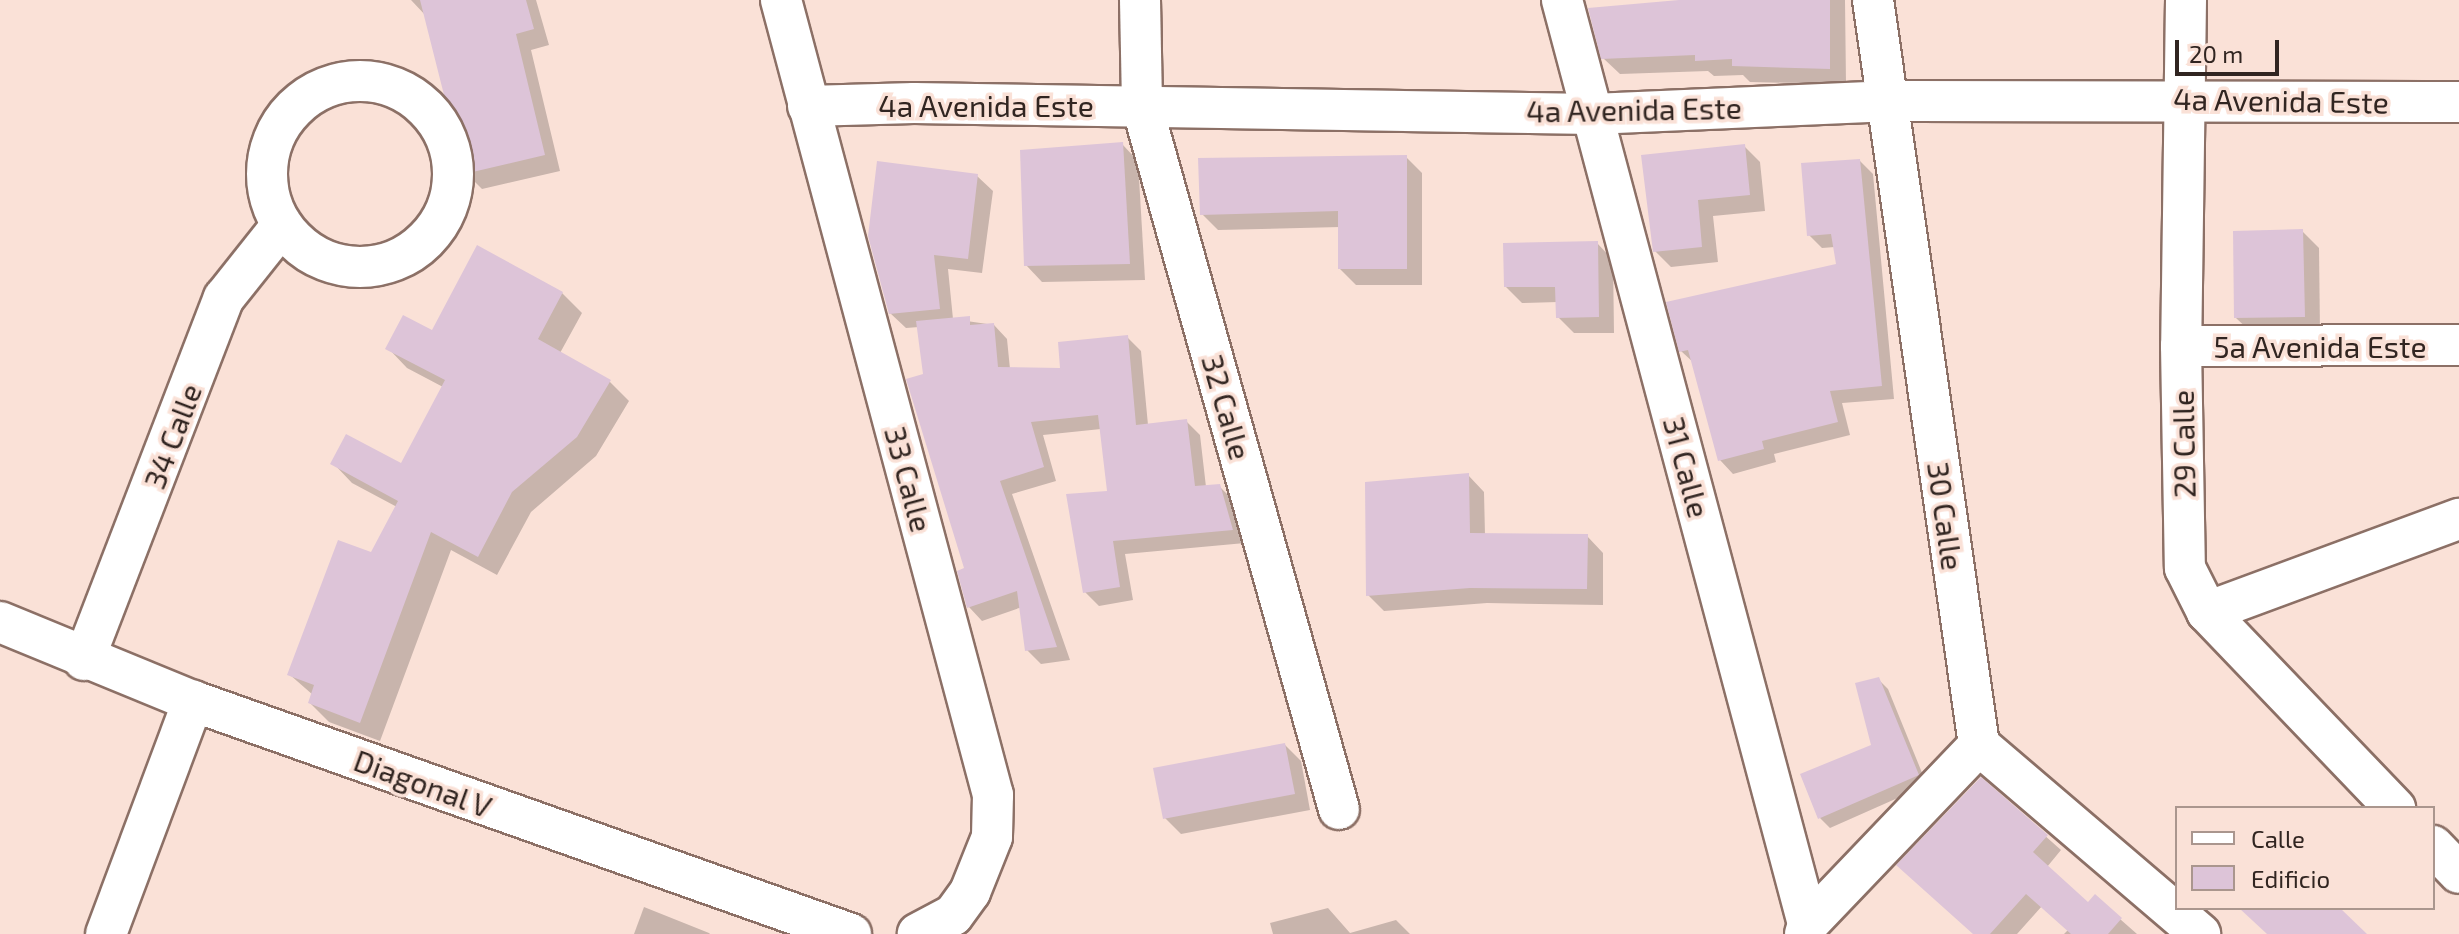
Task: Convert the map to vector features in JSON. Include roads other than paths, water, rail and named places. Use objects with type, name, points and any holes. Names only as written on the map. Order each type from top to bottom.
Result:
[{"type":"street","name":"33 Calle","points":[[781,0],[993,795],[992,837],[970,892],[953,915],[918,934]]},
{"type":"street","name":"32 Calle","points":[[1140,0],[1142,106],[1339,809]]},
{"type":"street","name":"31 Calle","points":[[1562,0],[1807,929]]},
{"type":"street","name":"30 Calle","points":[[1873,0],[1979,745]]},
{"type":"street","name":"29 Calle","points":[[2186,0],[2181,346],[2185,568],[2207,612],[2393,806]]},
{"type":"street","points":[[350,81],[382,83],[410,96],[434,118],[449,147],[453,176],[448,205],[433,231],[412,252],[386,264],[356,268],[327,262],[301,248],[282,225],[269,196],[267,165],[275,134],[294,108],[320,90],[350,81]]},
{"type":"street","name":"4a Avenida Este","points":[[808,106],[1142,106],[1593,114],[1886,101],[2185,99],[2459,102]]},
{"type":"street","name":"34 Calle","points":[[84,660],[224,298],[282,225]]},
{"type":"street","name":"5a Avenida Este","points":[[2181,346],[2459,345]]},
{"type":"street","points":[[2207,612],[2459,519]]},
{"type":"street","name":"Diagonal V","points":[[0,622],[84,660],[193,701],[851,934]]},
{"type":"street","points":[[106,934],[193,701]]},
{"type":"street","points":[[1807,929],[1979,745],[2200,934]]},
{"type":"street","points":[[2435,848],[2459,873]]}]
